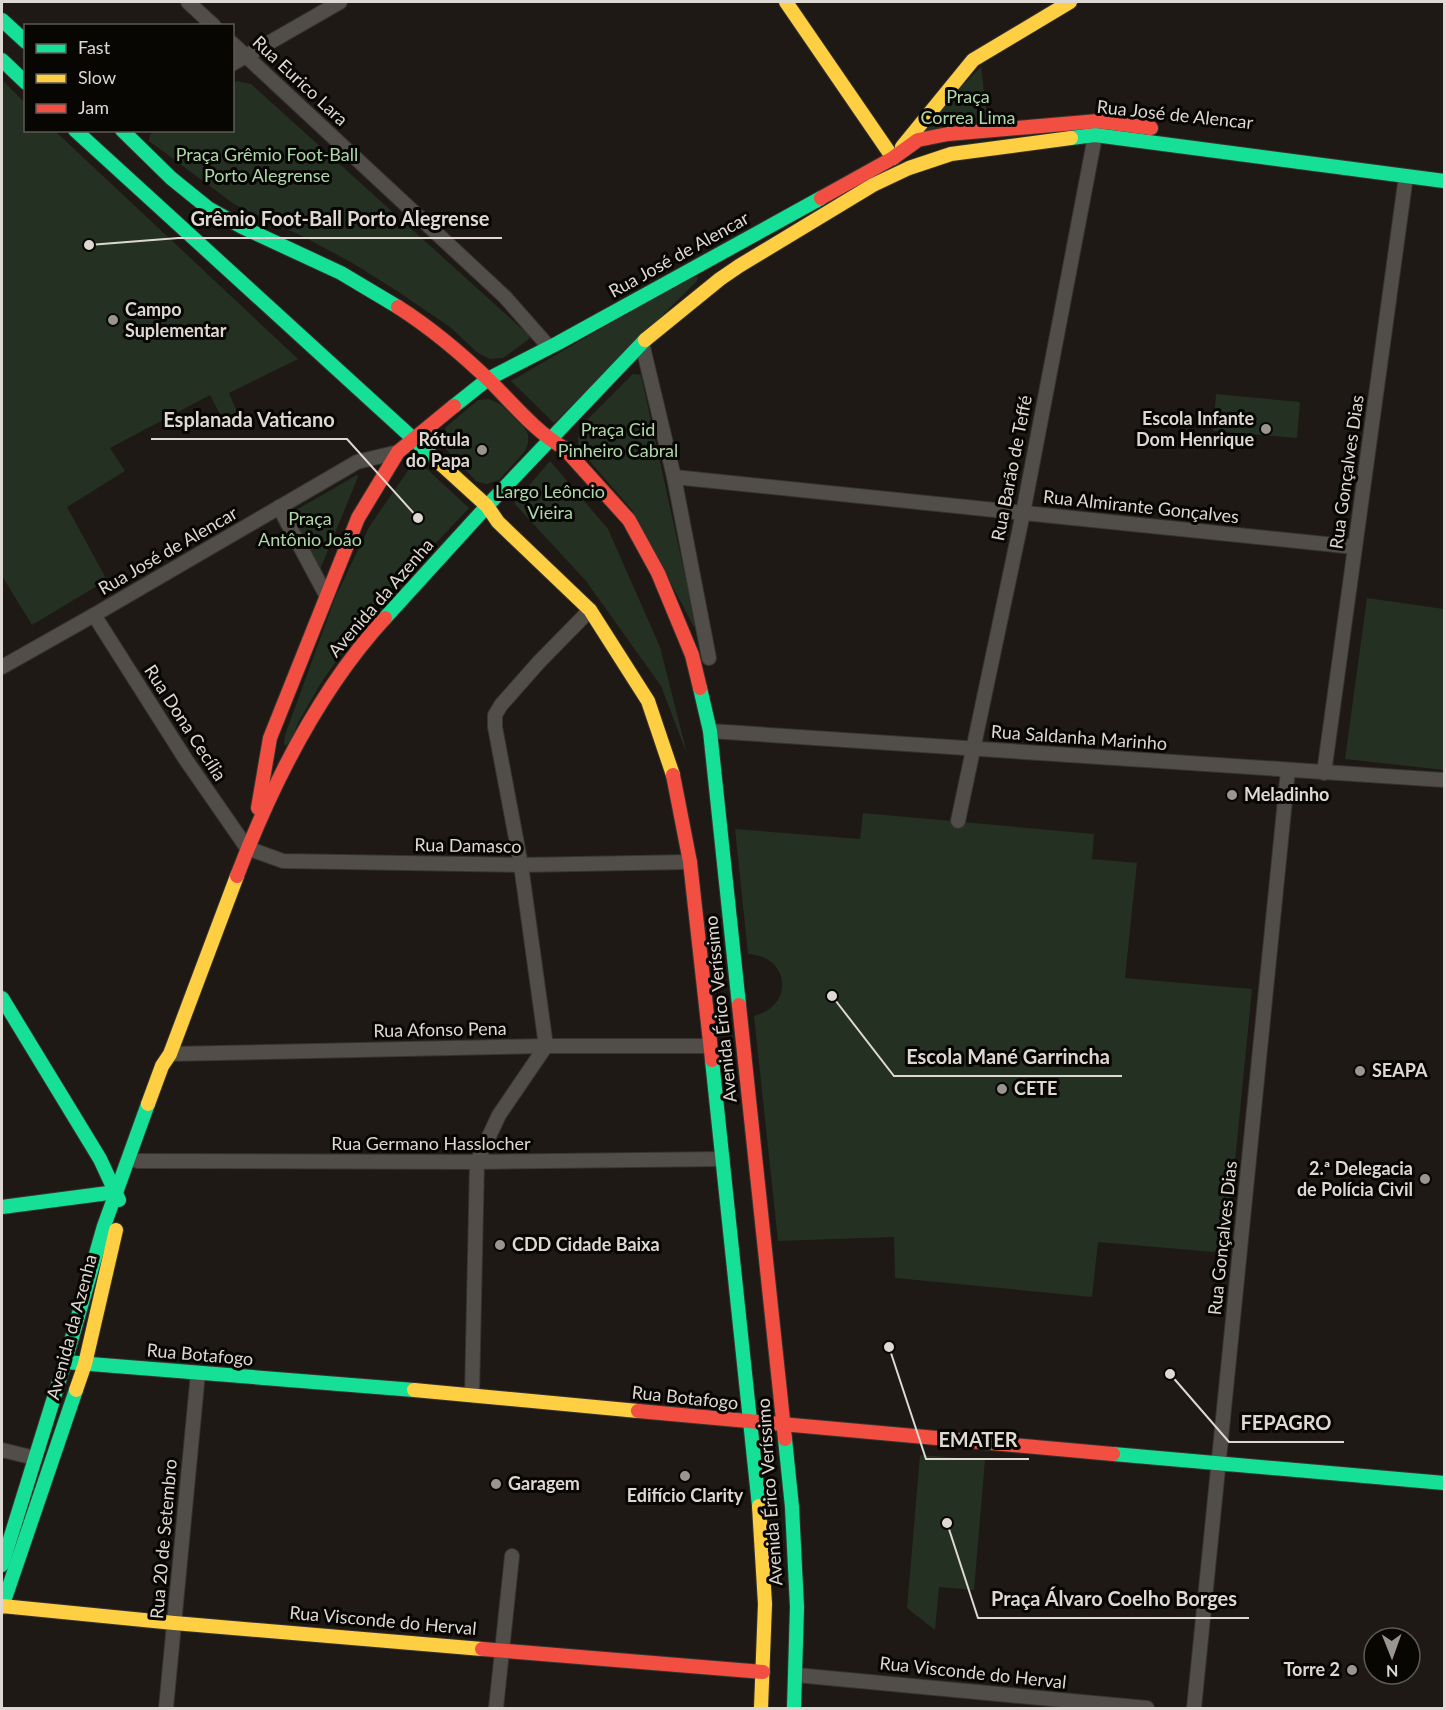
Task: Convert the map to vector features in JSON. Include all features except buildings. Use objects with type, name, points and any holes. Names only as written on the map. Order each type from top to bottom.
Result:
[{"type":"main road","points":[[786,2],[893,158]]},
{"type":"main road","points":[[873,185],[973,60],[1070,2]]},
{"type":"main road","points":[[2,20],[24,40]]},
{"type":"main road","points":[[2,60],[24,81]]},
{"type":"main road","name":"Rua José de Alencar","points":[[399,452],[413,438],[488,379],[893,158],[918,140],[948,134],[1097,128],[1165,130]]},
{"type":"main road","name":"Rua José de Alencar","points":[[550,440],[642,343],[720,279],[873,185],[909,168],[951,154],[1097,128],[1220,150],[1444,181]]},
{"type":"main road","name":"Avenida Érico Veríssimo","points":[[77,132],[487,506],[498,522],[591,610],[648,701],[674,779],[690,862],[759,1509],[765,1604],[761,1708]]},
{"type":"main road","name":"Avenida Érico Veríssimo","points":[[128,132],[171,178],[208,208],[242,227],[341,273],[432,330],[488,379],[550,440],[564,448],[629,520],[658,573],[693,655],[710,731],[792,1507],[797,1607],[794,1708]]},
{"type":"main road","points":[[1220,150],[1266,143]]},
{"type":"main road","points":[[1360,156],[1441,167]]},
{"type":"main road","points":[[1382,159],[1406,176],[1441,167]]},
{"type":"main road","name":"Avenida da Azenha","points":[[2,1565],[104,1226],[162,1065],[170,1054],[253,834],[296,746],[339,675],[373,631],[550,440]]},
{"type":"main road","name":"Avenida da Azenha","points":[[253,834],[270,738],[358,518],[399,452]]},
{"type":"main road","points":[[2,998],[100,1159],[116,1192],[120,1210]]},
{"type":"main road","name":"Avenida da Azenha","points":[[2,1606],[85,1364],[120,1210],[171,1069],[170,1054]]},
{"type":"main road","points":[[2,1207],[116,1192]]},
{"type":"main road","name":"Rua Botafogo","points":[[64,1362],[472,1395],[1444,1483]]},
{"type":"main road","name":"Rua Visconde do Herval","points":[[2,1606],[174,1623],[763,1672]]},
{"type":"street","points":[[188,2],[212,24]]},
{"type":"street","points":[[234,63],[340,2]]},
{"type":"street","name":"Rua Eurico Lara","points":[[234,45],[505,297],[549,347]]},
{"type":"street","name":"Rua Barão de Teffé","points":[[958,821],[1023,513],[1097,128]]},
{"type":"street","name":"Rua Gonçalves Dias","points":[[1324,773],[1406,176]]},
{"type":"street","points":[[642,343],[674,477],[708,652],[693,655]]},
{"type":"street","name":"Rua José de Alencar","points":[[2,667],[357,462],[399,452]]},
{"type":"street","name":"Rua Almirante Gonçalves","points":[[674,477],[1355,547]]},
{"type":"street","points":[[279,507],[326,595]]},
{"type":"street","points":[[472,1395],[477,1162],[499,1115],[546,1046],[521,865],[495,727],[495,715],[539,662],[591,610]]},
{"type":"street","name":"Rua Dona Cecília","points":[[94,615],[186,760],[247,848]]},
{"type":"street","name":"Rua Saldanha Marinho","points":[[710,731],[1444,780]]},
{"type":"street","name":"Rua Gonçalves Dias","points":[[1194,1708],[1288,770]]},
{"type":"street","name":"Rua Damasco","points":[[247,848],[283,861],[521,865],[690,862]]},
{"type":"street","name":"Rua Afonso Pena","points":[[170,1054],[546,1046],[710,1046]]},
{"type":"street","name":"Rua Germano Hasslocher","points":[[138,1161],[723,1160]]},
{"type":"street","name":"Rua 20 de Setembro","points":[[166,1708],[198,1373]]},
{"type":"street","points":[[2,1449],[35,1458]]},
{"type":"street","points":[[496,1708],[512,1556]]},
{"type":"street","name":"Rua Visconde do Herval","points":[[796,1675],[1147,1708]]},
{"type":"green space","name":"Praça Correa Lima","points":[[981,67],[988,123],[915,133]]},
{"type":"green space","points":[[2,80],[24,102],[24,132],[56,132],[298,359],[229,393],[237,412],[223,420],[210,395],[110,448],[125,471],[67,507],[107,580],[32,625],[2,576]]},
{"type":"green space","name":"Praça Grêmio Foot-Ball Porto Alegrense","points":[[237,81],[251,84],[530,336],[528,340],[503,358],[490,359],[478,353],[450,327],[394,289],[306,238],[234,204],[149,141],[153,132],[234,132],[234,83]]},
{"type":"green space","points":[[691,276],[698,277],[697,281],[554,423],[511,381]]},
{"type":"green space","name":"Praça Cid Pinheiro Cabral","points":[[633,374],[641,375],[696,626],[694,627],[632,510],[579,449],[580,427]]},
{"type":"green space","points":[[1216,394],[1300,402],[1297,438],[1213,431]]},
{"type":"green space","points":[[489,399],[500,404],[523,426],[528,434],[528,443],[525,451],[499,480],[487,484],[477,482],[444,447],[442,438],[446,427],[478,400]]},
{"type":"green space","points":[[416,459],[469,508],[399,582],[357,631],[321,683],[298,723],[292,739],[285,746],[285,735],[335,598],[369,527]]},
{"type":"green space","name":"Largo Leôncio Vieira","points":[[550,461],[608,529],[660,647],[687,754],[661,686],[586,581],[514,503]]},
{"type":"green space","name":"Praça Antônio João","points":[[357,475],[319,572],[309,576],[277,521]]},
{"type":"green space","points":[[1367,598],[1444,609],[1444,770],[1345,759]]},
{"type":"green space","name":"CETE","points":[[863,813],[1094,834],[1092,859],[1137,863],[1125,978],[1252,989],[1226,1253],[1098,1242],[1092,1297],[895,1278],[894,1237],[778,1241],[754,1016],[767,1011],[776,1002],[781,993],[782,982],[779,972],[772,963],[762,957],[748,954],[735,829],[860,839]]},
{"type":"green space","points":[[920,1455],[985,1460],[974,1590],[939,1587],[935,1630],[907,1608]]},
{"type":"traffic: fast","points":[[2,20],[24,40]]},
{"type":"traffic: fast","points":[[2,60],[24,81]]},
{"type":"traffic: fast","points":[[77,132],[442,465]]},
{"type":"traffic: fast","points":[[124,132],[171,178],[208,208],[242,227],[341,273],[398,307]]},
{"type":"traffic: fast","points":[[1071,138],[1095,135],[1444,181]]},
{"type":"traffic: fast","points":[[454,406],[488,379],[821,198]]},
{"type":"traffic: fast","points":[[385,618],[487,506],[645,340]]},
{"type":"traffic: fast","points":[[700,688],[710,731],[739,1005]]},
{"type":"traffic: fast","points":[[2,998],[100,1159],[119,1200]]},
{"type":"traffic: fast","points":[[712,1060],[759,1506]]},
{"type":"traffic: fast","points":[[2,1565],[65,1362],[104,1226],[148,1104]]},
{"type":"traffic: fast","points":[[2,1207],[116,1192]]},
{"type":"traffic: fast","points":[[65,1362],[414,1390]]},
{"type":"traffic: fast","points":[[2,1607],[76,1390]]},
{"type":"traffic: fast","points":[[785,1439],[792,1507],[797,1607],[794,1708]]},
{"type":"traffic: fast","points":[[1113,1454],[1444,1483]]},
{"type":"traffic: slow","points":[[786,2],[893,158]]},
{"type":"traffic: slow","points":[[902,147],[973,60],[1070,2]]},
{"type":"traffic: slow","points":[[645,340],[739,266],[873,185],[909,168],[951,154],[1071,138]]},
{"type":"traffic: slow","points":[[442,465],[487,506],[498,522],[590,610],[648,701],[673,775]]},
{"type":"traffic: slow","points":[[148,1104],[162,1066],[170,1054],[237,876]]},
{"type":"traffic: slow","points":[[76,1390],[85,1364],[116,1230]]},
{"type":"traffic: slow","points":[[414,1390],[638,1411]]},
{"type":"traffic: slow","points":[[759,1506],[765,1604],[761,1708]]},
{"type":"traffic: slow","points":[[2,1606],[482,1649]]},
{"type":"traffic: jam","points":[[821,198],[893,158],[918,140],[948,134],[1098,121],[1151,128]]},
{"type":"traffic: jam","points":[[398,307],[458,352],[535,426],[564,448],[629,520],[658,573],[692,655],[700,688]]},
{"type":"traffic: jam","points":[[258,808],[270,738],[358,518],[398,452],[454,406]]},
{"type":"traffic: jam","points":[[237,876],[265,807],[299,740],[339,676],[385,618]]},
{"type":"traffic: jam","points":[[673,775],[690,862],[712,1060]]},
{"type":"traffic: jam","points":[[739,1005],[785,1439]]},
{"type":"traffic: jam","points":[[638,1411],[1113,1454]]},
{"type":"traffic: jam","points":[[482,1649],[763,1672]]},
{"type":"place","name":"Grêmio Foot-Ball Porto Alegrense","points":[[89,245]]},
{"type":"place","name":"Campo Suplementar","points":[[113,320]]},
{"type":"place","name":"Escola Infante Dom Henrique","points":[[1266,429]]},
{"type":"place","name":"Rótula do Papa","points":[[482,450]]},
{"type":"place","name":"Esplanada Vaticano","points":[[418,518]]},
{"type":"place","name":"Meladinho","points":[[1232,795]]},
{"type":"place","name":"Escola Mané Garrincha","points":[[832,996]]},
{"type":"place","name":"SEAPA","points":[[1360,1071]]},
{"type":"place","name":"CETE","points":[[1002,1089]]},
{"type":"place","name":"2.ª Delegacia de Polícia Civil","points":[[1425,1179]]},
{"type":"place","name":"CDD Cidade Baixa","points":[[500,1245]]},
{"type":"place","name":"EMATER","points":[[889,1347]]},
{"type":"place","name":"FEPAGRO","points":[[1170,1374]]},
{"type":"place","name":"Edifício Clarity","points":[[685,1476]]},
{"type":"place","name":"Garagem","points":[[496,1484]]},
{"type":"place","name":"Praça Álvaro Coelho Borges","points":[[947,1523]]},
{"type":"place","name":"Torre 2","points":[[1352,1670]]}]
